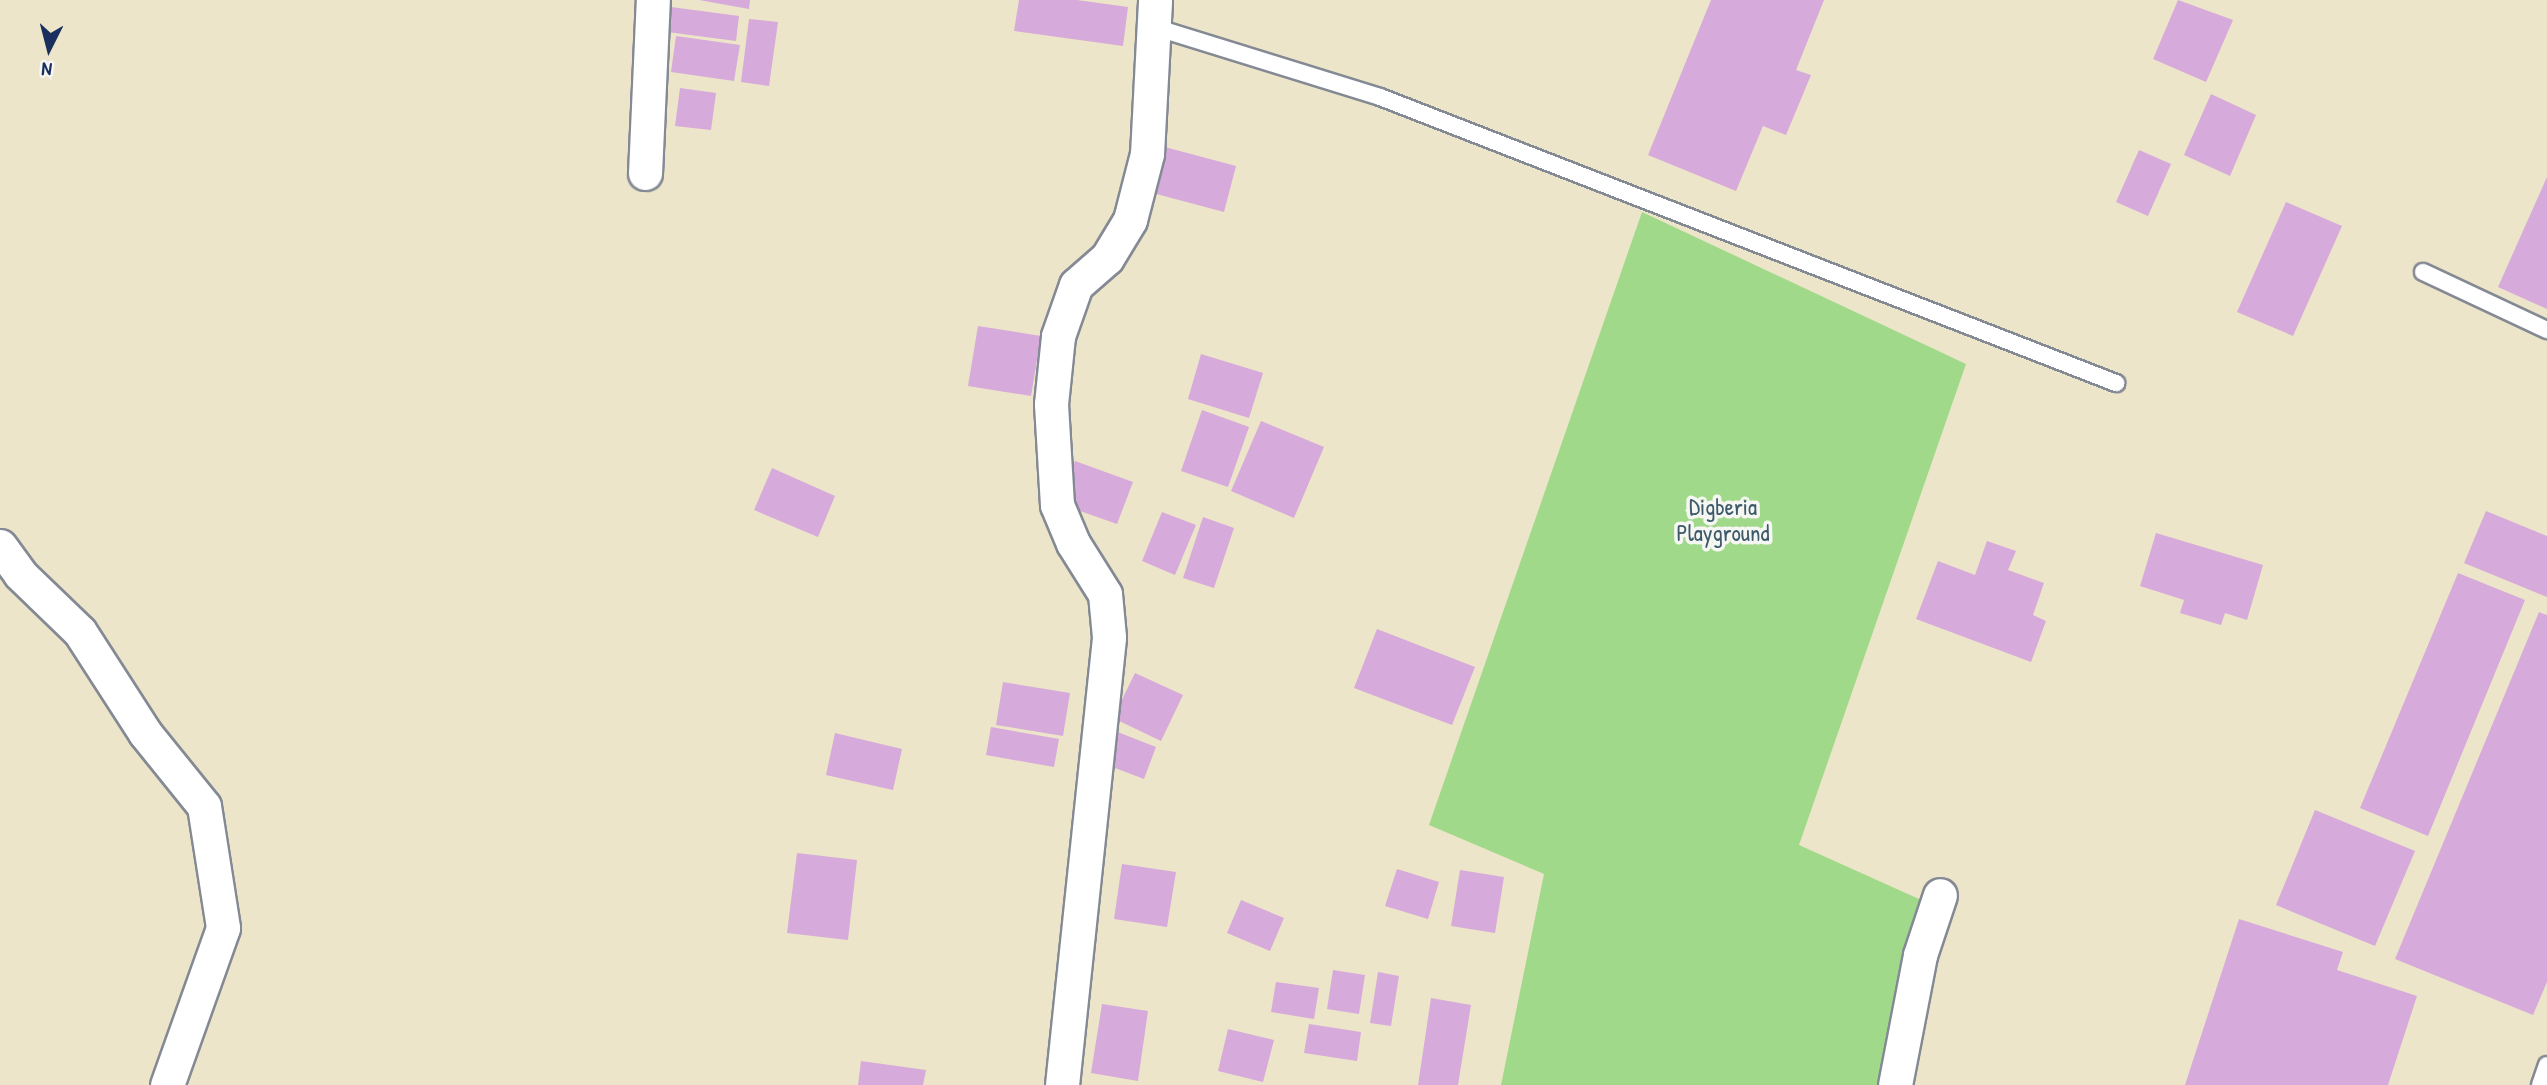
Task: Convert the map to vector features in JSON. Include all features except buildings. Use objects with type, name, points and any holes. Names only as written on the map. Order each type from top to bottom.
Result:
[{"type":"street","points":[[645,173],[653,0]]},
{"type":"street","points":[[1062,1085],[1110,637],[1105,594],[1073,543],[1057,505],[1051,404],[1058,336],[1076,285],[1107,258],[1130,220],[1147,154],[1153,99],[1153,13]]},
{"type":"street","points":[[0,546],[20,574],[80,632],[145,733],[204,806],[222,928],[167,1085]]},
{"type":"street","points":[[1895,1085],[1920,955],[1940,895]]},
{"type":"lane","points":[[1153,13],[1380,97],[2116,383]]},
{"type":"lane","points":[[2423,272],[2547,330]]},
{"type":"lane","points":[[2540,1085],[2547,1065]]},
{"type":"green space","name":"Digberia Playground","points":[[1642,212],[1966,364],[1799,845],[1939,908],[1895,1085],[1501,1085],[1544,874],[1429,825]]}]
